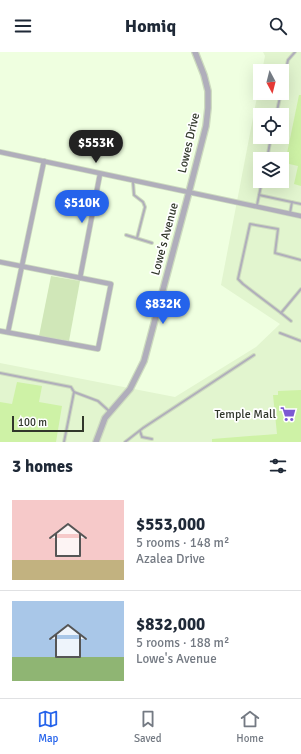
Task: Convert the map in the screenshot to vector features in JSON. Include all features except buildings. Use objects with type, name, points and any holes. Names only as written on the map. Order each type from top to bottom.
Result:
[{"type":"street","name":"Lowes Drive","points":[[189,192],[206,126],[208,108],[208,91],[204,75],[195,52]]},
{"type":"street","points":[[0,152],[301,216]]},
{"type":"street","points":[[8,332],[44,161]]},
{"type":"street","points":[[80,278],[100,174]]},
{"type":"street","name":"Lowe's Avenue","points":[[96,442],[105,418],[130,389],[144,361],[189,192]]},
{"type":"street","points":[[0,262],[111,284],[98,350],[0,331]]},
{"type":"lane","points":[[287,64],[288,60],[294,52]]},
{"type":"lane","points":[[134,180],[134,195],[144,202],[145,207],[137,238]]},
{"type":"lane","points":[[257,207],[260,188]]},
{"type":"lane","points":[[259,195],[301,204]]},
{"type":"lane","points":[[290,214],[292,202]]},
{"type":"lane","points":[[291,321],[242,284],[238,278],[250,224],[278,228],[275,253],[301,260]]},
{"type":"lane","points":[[126,235],[152,242]]},
{"type":"lane","points":[[281,313],[301,289]]},
{"type":"lane","points":[[280,333],[301,341]]},
{"type":"lane","points":[[125,442],[140,430],[254,355]]},
{"type":"lane","points":[[0,373],[70,387],[74,392],[98,401],[110,412]]},
{"type":"lane","points":[[64,442],[74,392]]},
{"type":"lane","points":[[140,430],[142,437],[152,439]]},
{"type":"shaded area","points":[[263,52],[301,52],[301,442],[0,442],[0,363],[175,397],[256,347],[280,324],[221,285],[253,118],[253,144],[289,144],[289,108],[255,108],[256,100],[289,100],[289,64],[263,64],[265,56]]},
{"type":"shaded area","points":[[51,276],[80,281],[69,341],[39,336]]},
{"type":"place","name":"Temple Mall","points":[[288,414]]}]
